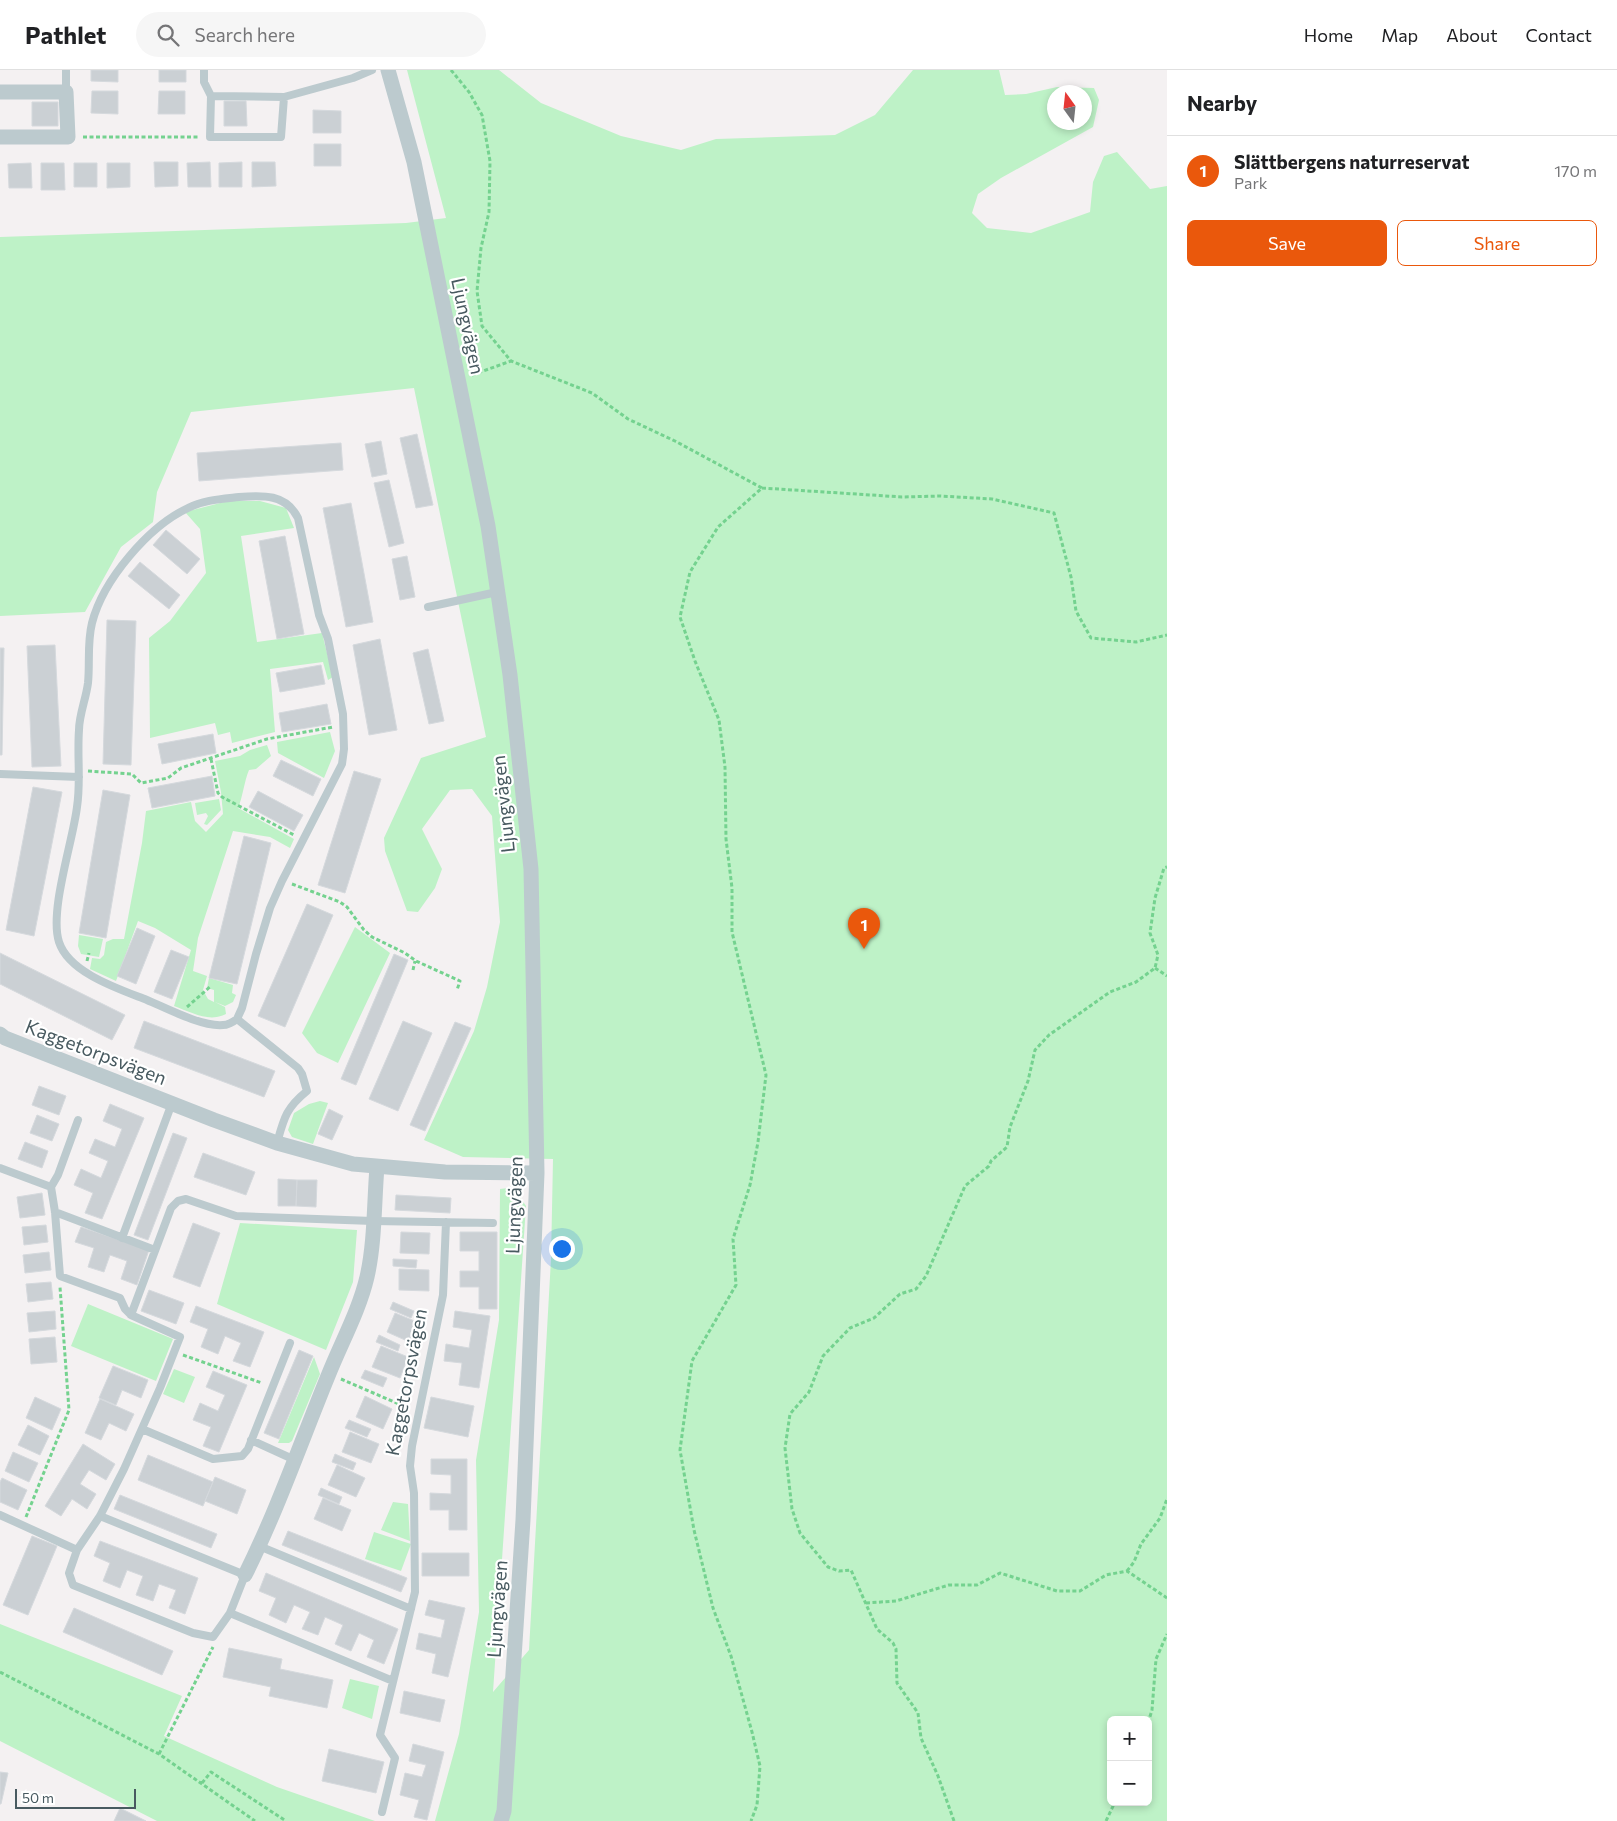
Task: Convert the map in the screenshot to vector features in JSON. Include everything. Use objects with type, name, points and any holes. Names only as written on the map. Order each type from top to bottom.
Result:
[{"type":"street","name":"Ljungvägen","points":[[388,70],[414,162],[488,526],[510,675],[531,869],[536,1172],[523,1520],[504,1811],[501,1821]]},
{"type":"street","points":[[0,92],[66,92],[68,137],[0,137]]},
{"type":"street","name":"Kaggetorpsvägen","points":[[2,1041],[277,1143],[353,1164],[445,1172],[536,1172]]},
{"type":"street","points":[[245,1575],[295,1460],[328,1374],[357,1307],[367,1276],[374,1221],[376,1167]]},
{"type":"lane","points":[[66,70],[66,92]]},
{"type":"lane","points":[[204,70],[204,82],[211,96],[210,136],[281,137],[284,97]]},
{"type":"lane","points":[[211,96],[284,97],[353,78],[372,70]]},
{"type":"lane","points":[[271,497],[284,501],[293,508],[298,518],[319,615],[328,639],[343,714],[343,725],[344,749],[342,764],[282,881],[268,917],[242,1008],[237,1018],[223,1026],[180,1014],[104,983],[83,970],[68,957],[59,942],[56,924],[77,806],[78,728],[88,683],[89,640],[92,622],[103,597],[117,573],[162,524],[188,508],[214,500],[271,497]]},
{"type":"lane","points":[[428,607],[497,592]]},
{"type":"lane","points":[[0,774],[78,774]]},
{"type":"lane","points":[[237,1018],[298,1068],[302,1074],[307,1091],[295,1101],[285,1115],[277,1143]]},
{"type":"lane","name":"Kaggetorpsvägen","points":[[122,1238],[172,1103]]},
{"type":"lane","points":[[78,1120],[58,1175],[51,1187],[60,1276],[120,1298],[125,1309],[131,1315],[180,1336],[142,1429],[100,1516],[77,1550],[69,1573],[73,1585],[193,1633],[213,1637],[230,1613],[245,1575],[100,1516]]},
{"type":"lane","points":[[0,1168],[51,1187]]},
{"type":"lane","points":[[131,1315],[171,1208],[178,1201],[186,1199],[236,1216],[493,1223]]},
{"type":"lane","points":[[55,1212],[155,1250]]},
{"type":"lane","name":"Kaggetorpsvägen","points":[[382,1812],[395,1758],[380,1735],[415,1592],[414,1493],[410,1466],[412,1446],[443,1295],[446,1222]]},
{"type":"lane","points":[[142,1429],[213,1459],[242,1456],[248,1449],[290,1343]]},
{"type":"lane","points":[[251,1440],[295,1460]]},
{"type":"lane","points":[[0,1516],[77,1550]]},
{"type":"lane","points":[[259,1546],[411,1609]]},
{"type":"lane","points":[[230,1613],[393,1681]]},
{"type":"path","points":[[451,70],[470,92],[482,115],[490,161],[489,212],[481,248],[478,291],[482,326],[511,361],[592,393],[628,420],[675,441],[762,488],[902,497],[940,496],[992,499],[1054,513],[1071,576],[1076,611],[1091,638],[1136,642],[1167,635]]},
{"type":"path","points":[[68,137],[210,136]]},
{"type":"path","points":[[459,380],[511,361]]},
{"type":"path","points":[[751,1821],[757,1805],[760,1766],[731,1656],[714,1608],[694,1530],[680,1450],[692,1361],[736,1285],[733,1239],[750,1184],[758,1142],[766,1075],[732,932],[732,888],[726,839],[725,766],[719,720],[680,617],[690,572],[718,527],[762,488]]},
{"type":"path","points":[[78,774],[132,774],[141,784],[168,778],[181,768],[267,740],[343,725]]},
{"type":"path","points":[[211,759],[218,794],[303,840]]},
{"type":"path","points":[[954,1821],[938,1776],[921,1738],[918,1713],[897,1683],[896,1649],[893,1642],[877,1629],[851,1570],[839,1571],[828,1567],[800,1533],[792,1509],[785,1448],[790,1414],[808,1392],[823,1356],[850,1328],[874,1318],[900,1294],[916,1289],[926,1276],[965,1186],[989,1166],[991,1161],[1007,1147],[1010,1127],[1028,1081],[1035,1050],[1049,1035],[1110,992],[1136,982],[1155,968],[1158,955],[1150,932],[1155,898],[1164,868],[1167,867]]},
{"type":"path","points":[[282,881],[340,902],[347,907],[364,930],[372,937],[405,953],[416,961],[460,981],[457,990]]},
{"type":"path","points":[[413,970],[416,961]]},
{"type":"path","points":[[1155,968],[1167,976]]},
{"type":"path","points":[[180,1014],[194,999],[211,986]]},
{"type":"path","points":[[22,1527],[69,1410],[60,1276]]},
{"type":"path","points":[[174,1351],[272,1386]]},
{"type":"path","points":[[328,1374],[419,1412]]},
{"type":"path","points":[[866,1603],[896,1601],[949,1585],[977,1585],[1000,1573],[1058,1591],[1080,1591],[1106,1575],[1127,1571],[1134,1562],[1141,1544],[1160,1518],[1167,1499]]},
{"type":"path","points":[[1127,1571],[1167,1598]]},
{"type":"path","points":[[1150,1716],[1156,1660],[1167,1634]]},
{"type":"path","points":[[159,1754],[213,1646],[213,1637]]},
{"type":"path","points":[[0,1672],[159,1754],[255,1821]]},
{"type":"path","points":[[202,1784],[211,1772],[286,1821]]},
{"type":"path","points":[[1106,1821],[1114,1806]]},
{"type":"green space","points":[[407,70],[499,70],[541,103],[621,136],[681,150],[716,139],[835,135],[875,115],[913,70],[999,70],[1005,95],[1026,94],[1047,89],[1047,130],[1088,130],[1001,178],[978,194],[972,213],[987,228],[1031,233],[1090,212],[1093,182],[1104,156],[1117,152],[1150,189],[1167,186],[1167,1821],[435,1821],[459,1734],[479,1612],[476,1460],[499,1320],[500,1189],[508,1188],[520,1197],[526,1206],[493,1692],[529,1650],[551,1259],[553,1159],[463,1157],[424,1140],[474,1031],[487,987],[500,922],[492,816],[472,789],[450,790],[422,829],[442,869],[435,888],[418,912],[407,911],[385,851],[384,838],[421,758],[486,737],[414,388],[191,412],[157,492],[153,522],[121,547],[85,612],[0,616],[0,237],[406,223],[446,218]]},
{"type":"green space","points":[[1092,88],[1094,88],[1099,100],[1093,127]]},
{"type":"green space","points":[[228,501],[260,501],[286,508],[294,528],[241,536],[257,642],[322,633],[333,677],[328,680],[323,662],[270,669],[275,732],[232,743],[230,732],[218,735],[215,723],[150,738],[149,638],[170,621],[206,573],[200,529],[185,512]]},
{"type":"green space","points":[[330,732],[335,751],[324,778],[278,753],[277,742]]},
{"type":"green space","points":[[267,745],[271,756],[256,769],[249,770],[238,808],[294,839],[290,848],[270,837],[233,831],[198,938],[193,971],[207,976],[203,990],[208,999],[214,1002],[214,990],[207,988],[209,978],[233,985],[232,993],[236,995],[233,1002],[225,1006],[215,1002],[225,1007],[226,1014],[207,1017],[193,1014],[174,1006],[191,950],[155,928],[138,921],[116,981],[90,969],[92,958],[100,959],[104,955],[106,942],[113,939],[124,939],[146,811],[191,802],[195,821],[206,832],[223,814],[215,761],[240,756],[250,750]]},
{"type":"green space","points":[[219,799],[221,810],[207,825],[204,824],[208,816],[206,813],[197,815],[195,803]]},
{"type":"green space","points":[[355,927],[390,953],[338,1063],[317,1053],[302,1033]]},
{"type":"green space","points":[[79,935],[103,939],[99,957],[81,954],[78,946]]},
{"type":"green space","points":[[320,1101],[328,1103],[313,1144],[292,1137],[288,1130],[294,1113],[309,1104]]},
{"type":"green space","points":[[240,1223],[357,1230],[353,1282],[326,1350],[217,1304]]},
{"type":"green space","points":[[88,1304],[173,1339],[156,1381],[71,1346]]},
{"type":"green space","points":[[314,1357],[320,1374],[292,1441],[289,1443],[278,1443]]},
{"type":"green space","points":[[174,1369],[195,1377],[184,1403],[163,1394]]},
{"type":"green space","points":[[393,1502],[408,1504],[410,1541],[381,1530]]},
{"type":"green space","points":[[374,1532],[411,1544],[401,1571],[365,1559]]},
{"type":"green space","points":[[0,1624],[182,1696],[164,1736],[277,1787],[375,1821],[157,1821],[0,1741]]},
{"type":"green space","points":[[350,1679],[379,1686],[372,1719],[342,1708]]},
{"type":"building","points":[[91,70],[118,70],[118,82],[91,81]]},
{"type":"building","points":[[159,70],[186,70],[186,82],[159,82]]},
{"type":"building","points":[[92,91],[118,91],[118,114],[91,113]]},
{"type":"building","points":[[159,91],[185,91],[185,114],[158,114]]},
{"type":"building","points":[[224,101],[246,101],[247,126],[224,126]]},
{"type":"building","points":[[32,102],[58,102],[58,126],[32,126]]},
{"type":"building","points":[[313,110],[341,111],[341,133],[313,133]]},
{"type":"building","points":[[314,144],[341,144],[341,166],[314,166]]},
{"type":"building","points":[[154,162],[178,162],[178,186],[155,187]]},
{"type":"building","points":[[210,162],[211,187],[188,187],[187,163]]},
{"type":"building","points":[[242,162],[242,187],[219,187],[219,163]]},
{"type":"building","points":[[252,162],[275,162],[276,186],[252,187]]},
{"type":"building","points":[[31,163],[32,188],[9,188],[8,164]]},
{"type":"building","points":[[41,163],[64,163],[65,190],[41,190]]},
{"type":"building","points":[[74,163],[97,163],[97,187],[74,187]]},
{"type":"building","points":[[107,163],[130,163],[130,187],[107,188]]},
{"type":"building","points":[[417,434],[433,505],[416,508],[400,438]]},
{"type":"building","points":[[381,441],[387,474],[372,477],[365,444]]},
{"type":"building","points":[[341,443],[343,470],[199,481],[197,453]]},
{"type":"building","points":[[389,480],[404,543],[389,547],[374,483]]},
{"type":"building","points":[[351,503],[373,622],[346,627],[323,508]]},
{"type":"building","points":[[166,530],[200,559],[187,574],[153,545]]},
{"type":"building","points":[[285,536],[304,634],[277,639],[259,541]]},
{"type":"building","points":[[407,556],[415,597],[400,600],[392,559]]},
{"type":"building","points":[[140,562],[180,595],[169,609],[128,576]]},
{"type":"building","points":[[107,620],[136,621],[131,765],[103,764]]},
{"type":"building","points":[[380,639],[397,730],[369,735],[353,645]]},
{"type":"building","points":[[55,645],[61,766],[32,767],[27,646]]},
{"type":"building","points":[[0,648],[4,648],[2,755],[0,755]]},
{"type":"building","points":[[428,649],[444,721],[429,724],[413,653]]},
{"type":"building","points":[[321,665],[325,684],[280,692],[276,673]]},
{"type":"building","points":[[327,704],[331,724],[282,732],[279,713]]},
{"type":"building","points":[[213,734],[216,753],[162,764],[158,744]]},
{"type":"building","points":[[281,760],[321,779],[313,796],[273,776]]},
{"type":"building","points":[[354,771],[381,779],[345,893],[318,885]]},
{"type":"building","points":[[212,776],[215,796],[152,808],[148,788]]},
{"type":"building","points":[[33,787],[62,792],[34,936],[6,930]]},
{"type":"building","points":[[103,790],[130,795],[106,938],[79,933]]},
{"type":"building","points":[[258,791],[303,815],[294,831],[249,807]]},
{"type":"building","points":[[244,836],[271,843],[237,984],[209,978]]},
{"type":"building","points":[[307,904],[333,915],[285,1027],[258,1016]]},
{"type":"building","points":[[137,928],[155,936],[136,984],[117,976]]},
{"type":"building","points":[[171,950],[189,957],[172,999],[154,992]]},
{"type":"building","points":[[0,953],[125,1015],[112,1040],[0,984]]},
{"type":"building","points":[[394,954],[408,960],[356,1085],[341,1079]]},
{"type":"building","points":[[144,1021],[275,1071],[264,1097],[134,1048]]},
{"type":"building","points":[[403,1021],[432,1033],[398,1111],[369,1099]]},
{"type":"building","points":[[455,1022],[471,1028],[425,1131],[410,1125]]},
{"type":"building","points":[[39,1086],[66,1096],[59,1115],[32,1105]]},
{"type":"building","points":[[110,1104],[144,1118],[102,1219],[85,1213],[93,1193],[74,1185],[81,1169],[101,1178],[108,1161],[89,1153],[95,1139],[115,1147],[122,1129],[103,1121]]},
{"type":"building","points":[[329,1109],[343,1116],[332,1140],[318,1134]]},
{"type":"building","points":[[37,1115],[59,1124],[52,1141],[30,1133]]},
{"type":"building","points":[[173,1133],[187,1138],[148,1240],[134,1235]]},
{"type":"building","points":[[25,1142],[48,1151],[42,1168],[18,1159]]},
{"type":"building","points":[[203,1153],[255,1172],[246,1195],[194,1177]]},
{"type":"building","points":[[278,1179],[297,1180],[296,1206],[278,1206]]},
{"type":"building","points":[[297,1180],[317,1180],[316,1207],[296,1206]]},
{"type":"building","points":[[42,1193],[45,1215],[20,1218],[17,1197]]},
{"type":"building","points":[[396,1195],[451,1198],[450,1213],[395,1210]]},
{"type":"building","points":[[193,1223],[220,1233],[200,1287],[173,1277]]},
{"type":"building","points":[[46,1225],[48,1242],[24,1245],[22,1227]]},
{"type":"building","points":[[81,1227],[149,1250],[137,1285],[121,1279],[127,1261],[110,1255],[104,1272],[88,1267],[94,1248],[75,1242]]},
{"type":"building","points":[[401,1232],[430,1233],[429,1254],[400,1253]]},
{"type":"building","points":[[460,1232],[497,1232],[497,1309],[479,1309],[479,1287],[460,1287],[460,1271],[479,1271],[479,1251],[460,1251]]},
{"type":"building","points":[[49,1252],[51,1270],[25,1273],[23,1255]]},
{"type":"building","points":[[393,1259],[417,1260],[416,1268],[393,1266]]},
{"type":"building","points":[[399,1269],[429,1270],[429,1291],[399,1290]]},
{"type":"building","points":[[51,1282],[53,1299],[28,1302],[26,1284]]},
{"type":"building","points":[[149,1290],[184,1303],[176,1324],[141,1311]]},
{"type":"building","points":[[393,1302],[414,1311],[411,1318],[390,1309]]},
{"type":"building","points":[[196,1306],[264,1332],[250,1367],[233,1361],[241,1343],[225,1336],[218,1354],[201,1347],[208,1329],[190,1322]]},
{"type":"building","points":[[55,1311],[56,1329],[29,1332],[27,1313]]},
{"type":"building","points":[[455,1311],[490,1316],[479,1388],[459,1385],[462,1363],[444,1361],[446,1344],[469,1348],[472,1330],[453,1327]]},
{"type":"building","points":[[395,1313],[422,1324],[414,1344],[387,1332]]},
{"type":"building","points":[[379,1335],[400,1345],[398,1351],[376,1342]]},
{"type":"building","points":[[55,1337],[57,1362],[31,1364],[29,1339]]},
{"type":"building","points":[[381,1346],[408,1357],[400,1378],[372,1367]]},
{"type":"building","points":[[299,1350],[313,1356],[279,1439],[264,1433]]},
{"type":"building","points":[[113,1366],[148,1380],[141,1398],[122,1390],[116,1405],[99,1398]]},
{"type":"building","points":[[365,1370],[387,1378],[383,1387],[361,1378]]},
{"type":"building","points":[[213,1371],[247,1385],[219,1452],[203,1446],[211,1427],[193,1420],[200,1403],[218,1411],[225,1395],[206,1387]]},
{"type":"building","points":[[365,1396],[392,1409],[383,1429],[356,1417]]},
{"type":"building","points":[[35,1397],[61,1409],[52,1430],[26,1418]]},
{"type":"building","points":[[431,1397],[474,1406],[468,1437],[424,1428]]},
{"type":"building","points":[[100,1399],[134,1414],[126,1431],[109,1423],[101,1440],[85,1433]]},
{"type":"building","points":[[349,1420],[371,1429],[367,1437],[345,1428]]},
{"type":"building","points":[[28,1425],[49,1436],[40,1455],[18,1445]]},
{"type":"building","points":[[350,1432],[379,1444],[371,1463],[342,1452]]},
{"type":"building","points":[[83,1444],[115,1464],[106,1480],[89,1470],[80,1484],[96,1494],[87,1509],[72,1499],[61,1516],[45,1506]]},
{"type":"building","points":[[13,1452],[38,1463],[29,1482],[5,1471]]},
{"type":"building","points":[[335,1454],[356,1463],[353,1470],[332,1462]]},
{"type":"building","points":[[148,1455],[213,1482],[203,1506],[138,1480]]},
{"type":"building","points":[[431,1459],[467,1459],[467,1530],[449,1530],[449,1510],[430,1510],[430,1493],[451,1494],[451,1475],[431,1474]]},
{"type":"building","points":[[337,1465],[365,1478],[356,1497],[328,1485]]},
{"type":"building","points":[[215,1477],[246,1490],[237,1514],[205,1501]]},
{"type":"building","points":[[2,1478],[27,1490],[18,1510],[0,1502],[0,1482]]},
{"type":"building","points":[[321,1488],[342,1497],[339,1504],[318,1495]]},
{"type":"building","points":[[120,1495],[217,1534],[211,1548],[114,1509]]},
{"type":"building","points":[[323,1498],[351,1510],[342,1531],[314,1519]]},
{"type":"building","points":[[288,1531],[407,1578],[401,1592],[282,1545]]},
{"type":"building","points":[[32,1536],[57,1546],[28,1615],[3,1605]]},
{"type":"building","points":[[100,1541],[198,1578],[185,1614],[169,1608],[176,1590],[159,1584],[153,1601],[136,1595],[143,1576],[127,1570],[120,1588],[103,1581],[110,1563],[94,1556]]},
{"type":"building","points":[[422,1553],[469,1553],[469,1576],[422,1576]]},
{"type":"building","points":[[266,1573],[398,1629],[384,1664],[367,1657],[374,1640],[359,1633],[351,1651],[335,1644],[343,1625],[325,1617],[318,1635],[302,1629],[310,1612],[294,1605],[286,1623],[269,1615],[276,1598],[259,1591]]},
{"type":"building","points":[[429,1600],[465,1608],[448,1677],[432,1673],[436,1654],[416,1649],[419,1633],[441,1638],[445,1620],[425,1615]]},
{"type":"building","points":[[74,1608],[173,1651],[162,1675],[63,1632]]},
{"type":"building","points":[[229,1648],[282,1659],[280,1669],[333,1680],[327,1708],[269,1696],[271,1687],[223,1677]]},
{"type":"building","points":[[404,1691],[445,1700],[440,1722],[400,1713]]},
{"type":"building","points":[[413,1744],[444,1752],[427,1820],[414,1817],[419,1800],[400,1795],[405,1773],[422,1777],[426,1765],[409,1761]]},
{"type":"building","points":[[329,1749],[384,1762],[376,1793],[322,1781]]},
{"type":"building","points":[[0,1772],[8,1773],[1,1804],[0,1804]]},
{"type":"building","points":[[120,1808],[146,1821],[114,1821]]},
{"type":"place","name":"Slättbergens naturreservat","points":[[864,949]]}]
